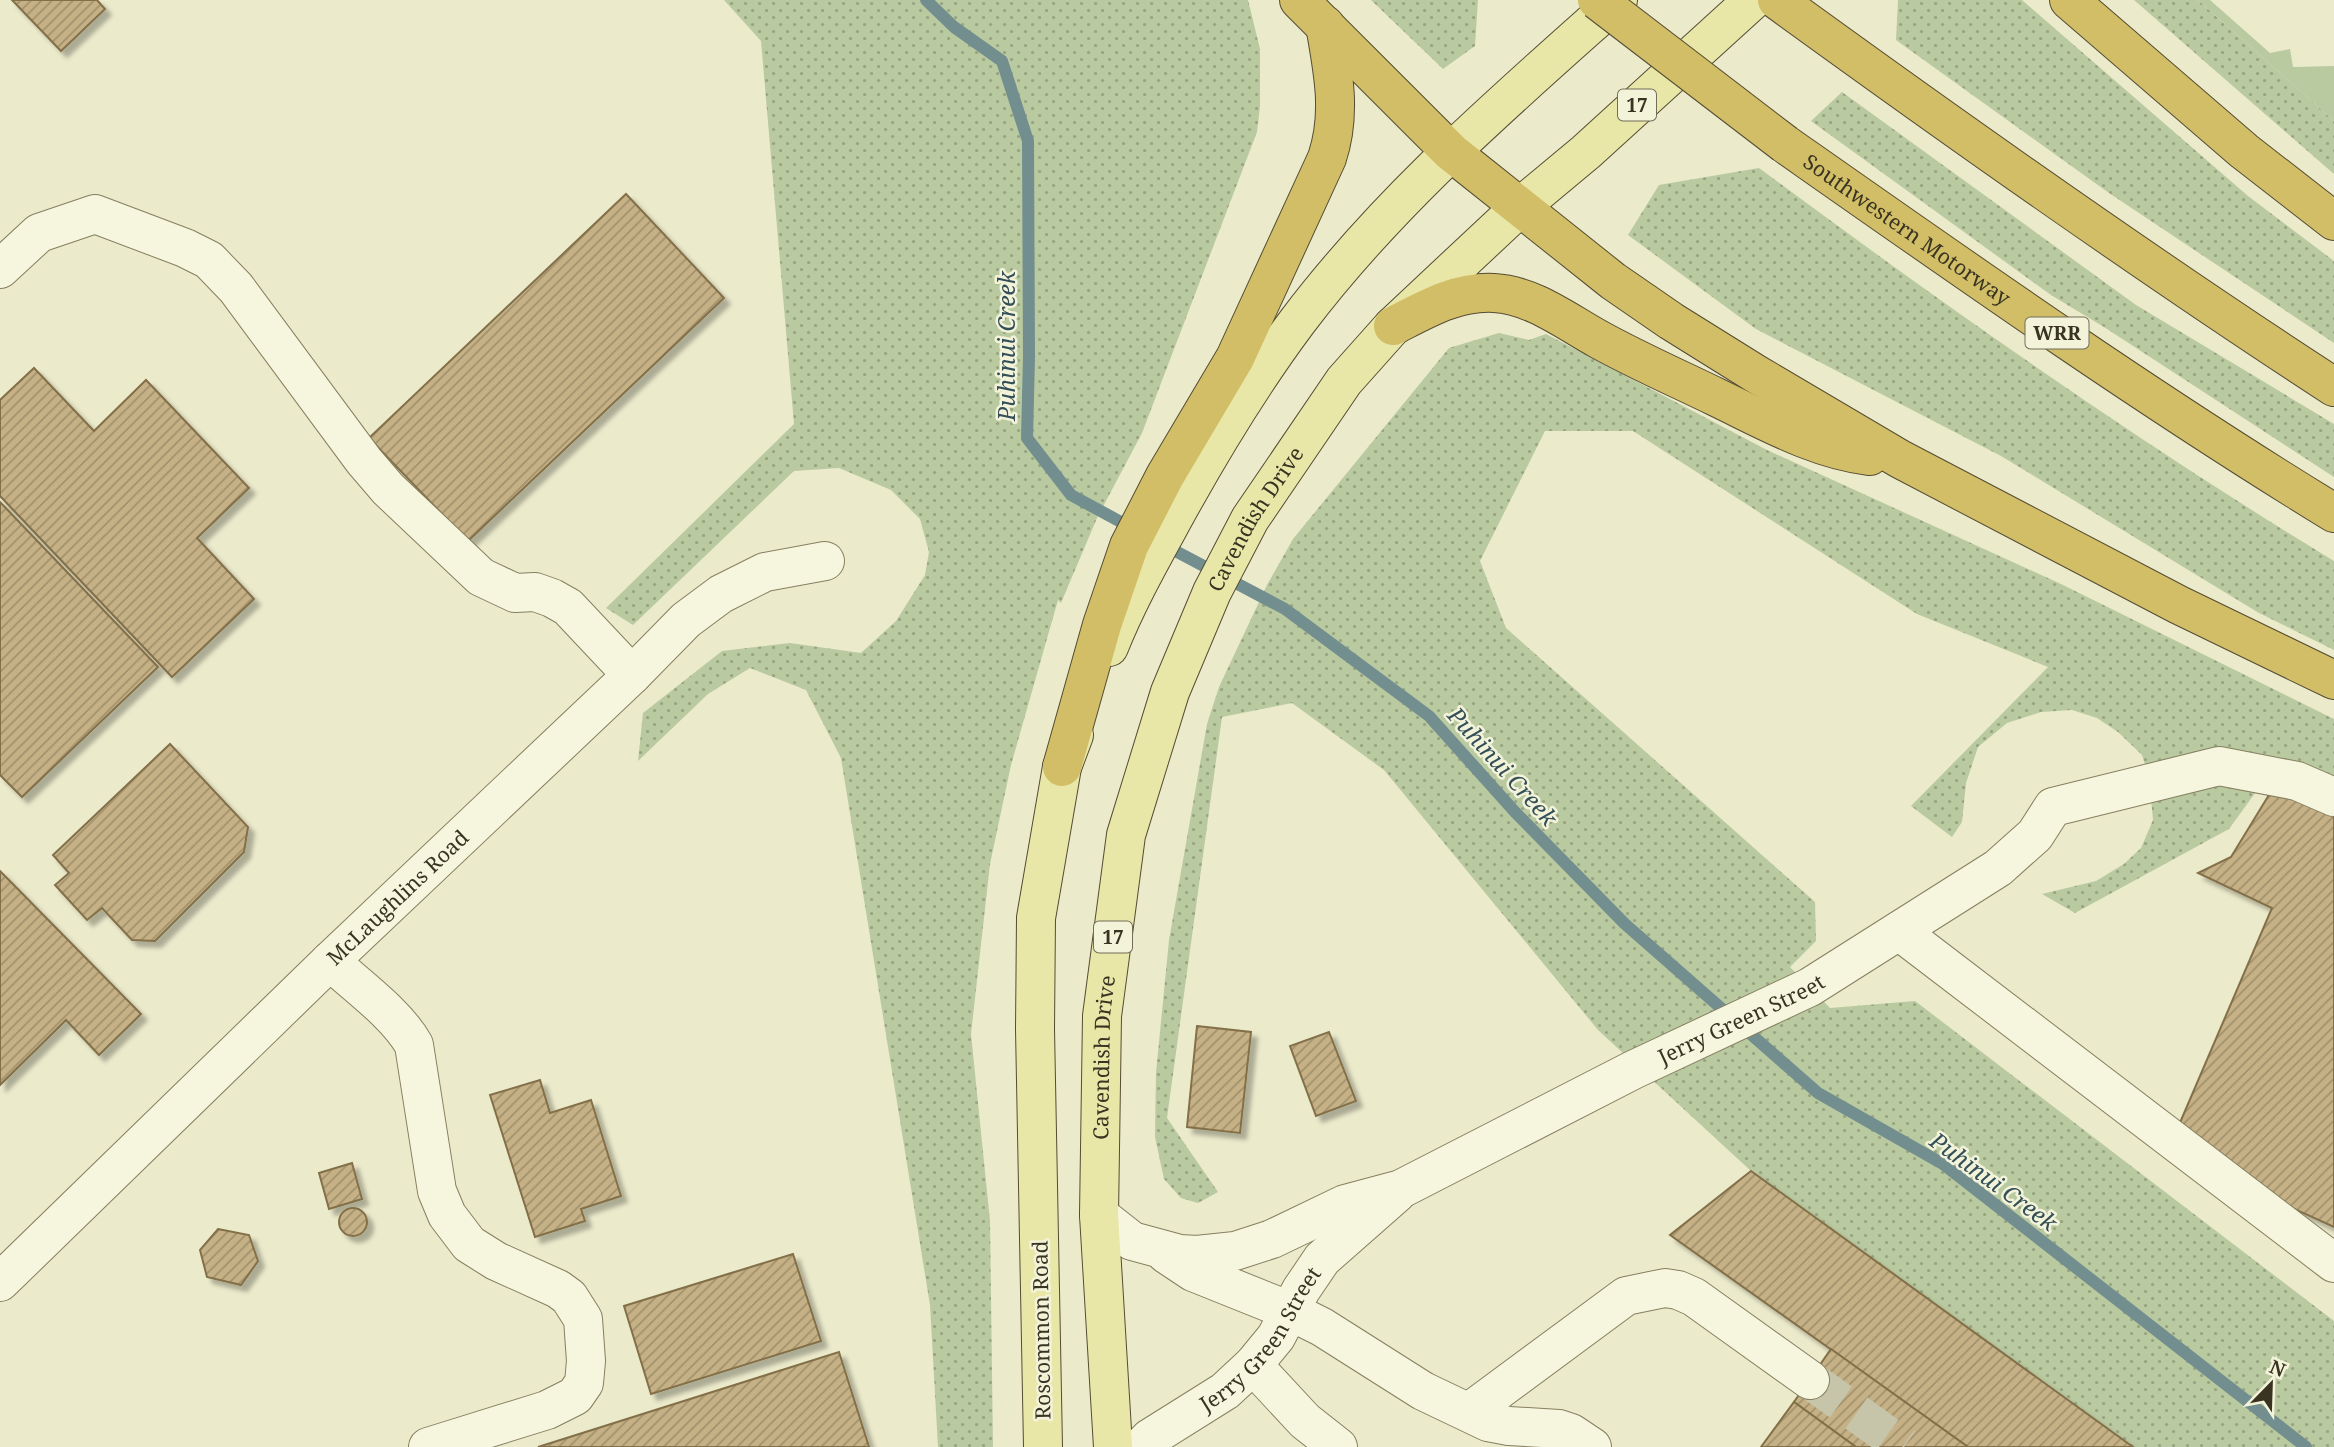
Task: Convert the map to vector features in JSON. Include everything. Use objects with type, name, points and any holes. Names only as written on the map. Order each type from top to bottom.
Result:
[{"type":"highway","name":"Southwestern Motorway","points":[[1598,0],[1786,144],[1999,294],[2242,456],[2334,513]]},
{"type":"highway","points":[[1777,0],[2219,312],[2334,387]]},
{"type":"highway","points":[[2069,0],[2244,150],[2334,221]]},
{"type":"highway","points":[[1312,13],[1451,152],[1613,282],[1662,314],[1756,374],[1900,459],[2179,605],[2334,680]]},
{"type":"highway","points":[[1062,767],[1109,629],[1129,546],[1178,482],[1327,158],[1335,132],[1333,71],[1312,13]]},
{"type":"highway","points":[[1394,326],[1442,301],[1456,297],[1483,293],[1510,296],[1539,305],[1602,341],[1778,427],[1846,453],[1900,459]]},
{"type":"main road","points":[[1178,482],[1224,430],[1297,322],[1359,248],[1451,152],[1618,0]]},
{"type":"main road","name":"Cavendish Drive","points":[[1100,1215],[1102,1016],[1126,835],[1179,666],[1212,592],[1250,519],[1344,381],[1394,326],[1520,207],[1586,152],[1753,0]]},
{"type":"main road","name":"Roscommon Road","points":[[1044,1447],[1035,1029],[1036,918],[1062,767]]},
{"type":"main road","name":"17","points":[[1100,1215],[1113,1447]]},
{"type":"street","points":[[0,269],[39,233],[95,214],[185,248],[209,260],[236,288],[364,461],[388,489],[481,577],[515,593],[535,592],[568,607],[632,676]]},
{"type":"street","name":"McLaughlins Road","points":[[0,1282],[330,961],[632,676],[686,621],[721,594],[765,572],[825,561]]},
{"type":"street","name":"Jerry Green Street","points":[[1100,1215],[1132,1241],[1159,1249],[1198,1255],[1235,1251],[1272,1239],[1345,1204],[1401,1189],[1633,1070],[1810,987],[1998,868],[2035,835],[2053,807],[2218,766],[2297,781],[2334,797]]},
{"type":"street","points":[[1899,932],[2334,1263]]},
{"type":"street","points":[[330,961],[389,1014],[414,1045],[437,1191],[447,1215],[468,1244],[496,1261],[558,1289],[569,1297],[583,1319],[586,1360],[584,1383],[575,1396],[547,1410],[428,1447]]},
{"type":"street","name":"Jerry Green Street","points":[[1141,1447],[1150,1438],[1225,1391],[1253,1365],[1276,1337],[1301,1290],[1322,1259],[1401,1189]]},
{"type":"street","points":[[1159,1249],[1193,1272],[1290,1311],[1322,1327],[1423,1391],[1488,1422],[1543,1427],[1571,1433],[1592,1447]]},
{"type":"street","points":[[1469,1412],[1626,1296],[1665,1288],[1694,1297],[1810,1380]]},
{"type":"street","points":[[1253,1365],[1305,1421],[1338,1447]]},
{"type":"green space","points":[[724,0],[1248,0],[1260,49],[1257,132],[1142,433],[1097,518],[1061,603],[1058,600],[1011,765],[990,864],[971,1034],[990,1221],[993,1447],[938,1447],[930,1305],[841,758],[806,690],[750,668],[708,694],[638,761],[643,713],[722,651],[790,643],[861,653],[896,621],[925,575],[929,552],[920,519],[891,490],[839,468],[794,471],[633,625],[606,608],[794,424],[761,41]]},
{"type":"green space","points":[[1371,0],[1478,0],[1475,46],[1443,69]]},
{"type":"green space","points":[[1898,0],[2022,0],[2248,196],[2334,261],[2334,343],[2109,193],[1896,40]]},
{"type":"green space","points":[[2134,0],[2198,0],[2334,121],[2334,174]]},
{"type":"green space","points":[[2198,0],[2210,0],[2270,53],[2290,49],[2293,67],[2334,66],[2334,121]]},
{"type":"green space","points":[[1842,92],[2136,305],[2334,424],[2334,477],[2051,295],[1811,121]]},
{"type":"green space","points":[[1759,168],[2042,371],[2186,468],[2334,561],[2334,650],[2259,613],[2001,456],[1756,329],[1628,235],[1659,185]]},
{"type":"green space","points":[[1499,333],[1529,340],[1546,334],[1767,450],[2061,584],[2334,719],[2334,783],[2279,760],[2229,829],[2075,913],[2042,894],[2096,881],[2124,864],[2141,848],[2153,820],[2149,777],[2142,755],[2118,732],[2097,718],[2072,710],[2041,712],[2007,723],[1978,747],[1966,783],[1962,822],[1952,837],[1911,806],[2048,667],[1917,614],[1633,431],[1545,431],[1480,561],[1506,628],[1815,902],[1816,941],[1790,967],[1830,1008],[1915,1001],[2334,1321],[2334,1447],[2133,1447],[1751,1171],[1598,1030],[1384,770],[1292,703],[1222,717],[1167,1118],[1218,1192],[1198,1203],[1181,1198],[1164,1179],[1155,1137],[1156,1073],[1169,940],[1207,724],[1219,687],[1267,585],[1293,539],[1449,348]]},
{"type":"building","points":[[12,0],[97,0],[105,9],[61,51]]},
{"type":"building","points":[[626,194],[724,298],[468,541],[369,438]]},
{"type":"building","points":[[34,368],[94,431],[146,380],[249,488],[197,538],[254,599],[172,677],[0,496],[0,400]]},
{"type":"building","points":[[0,502],[158,667],[22,797],[0,775]]},
{"type":"building","points":[[170,744],[248,827],[244,852],[155,941],[132,940],[102,908],[87,920],[55,885],[69,873],[53,855]]},
{"type":"building","points":[[2275,785],[2334,811],[2334,1227],[2257,1192],[2176,1132],[2272,908],[2198,873],[2231,857]]},
{"type":"building","points":[[0,871],[141,1014],[99,1055],[66,1020],[0,1085]]},
{"type":"building","points":[[1197,1026],[1251,1032],[1240,1133],[1187,1127]]},
{"type":"building","points":[[1329,1032],[1356,1101],[1316,1116],[1290,1046]]},
{"type":"building","points":[[540,1080],[550,1113],[591,1100],[621,1196],[581,1209],[585,1221],[535,1237],[490,1095]]},
{"type":"building","points":[[352,1163],[362,1199],[329,1209],[319,1173]]},
{"type":"building","points":[[1751,1171],[2133,1447],[1968,1447],[1670,1235]]},
{"type":"building","points":[[353,1208],[363,1212],[367,1222],[363,1232],[353,1236],[343,1232],[339,1222],[343,1212]]},
{"type":"building","points":[[218,1229],[249,1235],[258,1261],[241,1285],[207,1277],[200,1250]]},
{"type":"building","points":[[793,1254],[821,1341],[651,1394],[624,1306]]},
{"type":"building","points":[[1831,1349],[1968,1447],[1856,1447],[1794,1402]]},
{"type":"building","points":[[839,1352],[869,1447],[538,1447]]},
{"type":"building","points":[[1794,1402],[1856,1447],[1761,1447]]},
{"type":"waterway","name":"Puhinui Creek","points":[[926,0],[954,27],[1002,61],[1028,141],[1027,438],[1071,495],[1132,528]]},
{"type":"waterway","name":"Puhinui Creek","points":[[1164,545],[1285,609],[1429,716],[1515,812],[1625,924],[1818,1093],[1943,1164],[2306,1447]]},
{"type":"tunnel","points":[[1810,1380],[1904,1447]]}]
